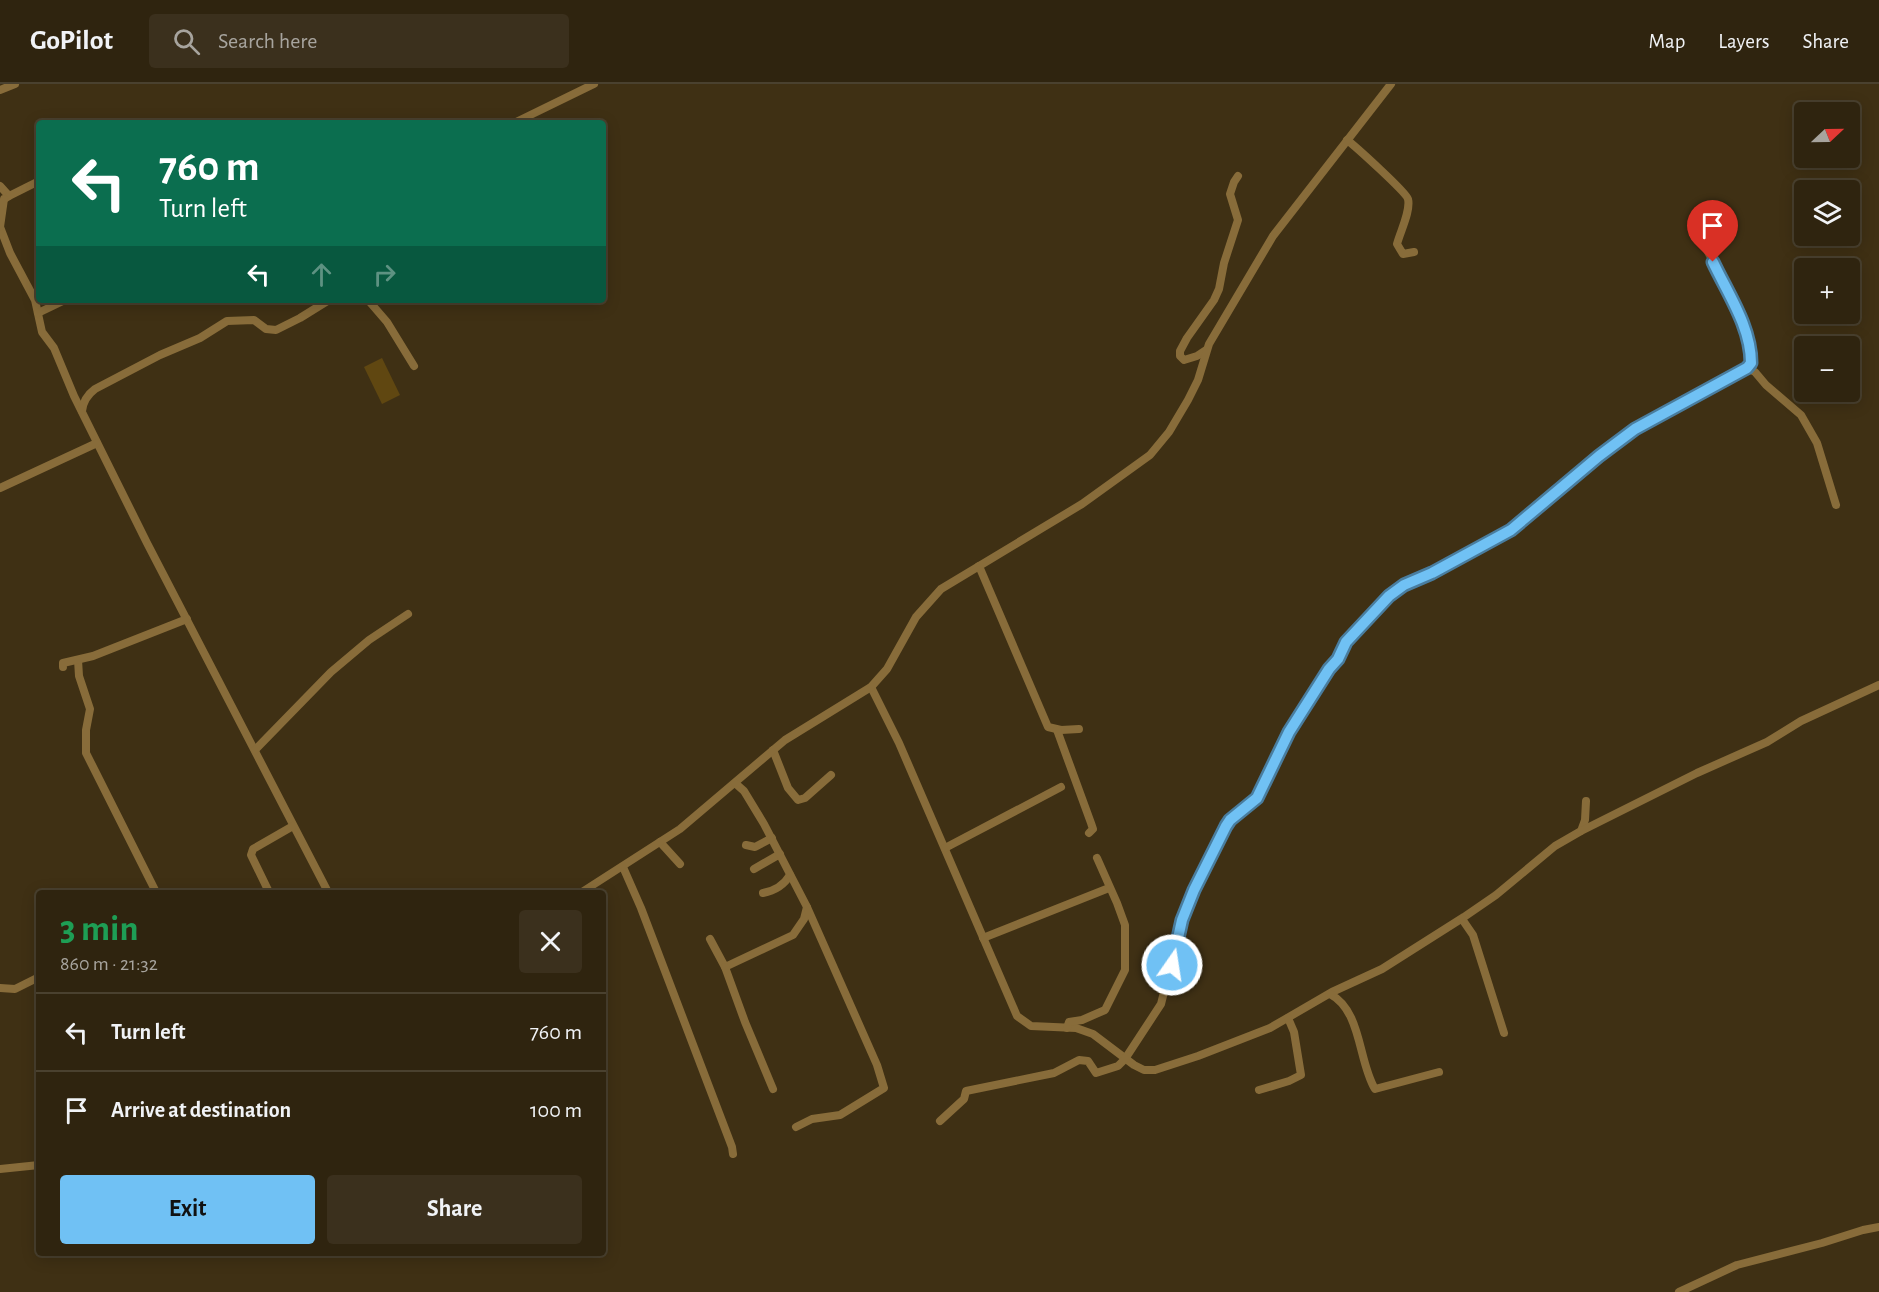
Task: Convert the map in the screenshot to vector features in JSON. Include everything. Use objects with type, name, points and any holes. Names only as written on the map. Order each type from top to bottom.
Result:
[{"type":"street","points":[[0,90],[15,84]]},
{"type":"street","points":[[520,120],[594,84]]},
{"type":"street","points":[[585,890],[694,819],[773,750],[800,730],[871,687],[887,669],[916,617],[941,589],[1082,504],[1150,455],[1169,432],[1188,400],[1198,380],[1206,350],[1221,321],[1273,236],[1391,84]]},
{"type":"street","points":[[1347,140],[1359,148],[1405,193],[1408,204],[1397,244],[1403,254],[1414,252]]},
{"type":"street","points":[[1206,350],[1184,360],[1180,356],[1186,338],[1220,289],[1227,252],[1235,235],[1238,220],[1230,194],[1238,176]]},
{"type":"street","points":[[4,199],[36,183]]},
{"type":"street","points":[[0,186],[4,199],[0,227],[10,253],[35,300],[42,332],[54,348],[98,443],[327,890]]},
{"type":"street","points":[[940,1121],[964,1099],[966,1091],[1054,1073],[1079,1060],[1088,1061],[1096,1073],[1118,1066],[1161,1004],[1182,920],[1194,890],[1226,826],[1257,798],[1289,732],[1329,669],[1338,659],[1346,642],[1389,596],[1404,585],[1432,573],[1511,530],[1599,456],[1635,429],[1747,368],[1751,363],[1751,347],[1743,323],[1703,242]]},
{"type":"street","points":[[38,313],[59,303]]},
{"type":"street","points":[[82,411],[82,403],[95,389],[160,355],[200,338],[227,321],[254,320],[266,329],[276,330],[324,303]]},
{"type":"street","points":[[371,303],[387,322],[414,366]]},
{"type":"street","points":[[1747,368],[1755,372],[1801,416],[1817,443],[1836,506]]},
{"type":"street","points":[[0,488],[98,443]]},
{"type":"street","points":[[978,566],[1048,727],[1058,730],[1079,729]]},
{"type":"street","points":[[255,750],[332,672],[369,640],[408,614]]},
{"type":"street","points":[[63,667],[63,663],[93,656],[187,619]]},
{"type":"street","points":[[78,660],[79,676],[90,709],[86,730],[86,753],[155,890]]},
{"type":"street","points":[[871,687],[899,743],[1017,1016],[1031,1026],[1076,1028],[1093,1034],[1125,1059],[1144,1070],[1155,1070],[1240,1041],[1382,969],[1462,919],[1496,895],[1555,846],[1581,831],[1767,742],[1801,721],[1879,685]]},
{"type":"street","points":[[1058,730],[1093,829],[1089,834]]},
{"type":"street","points":[[773,750],[788,788],[798,800],[805,798],[831,775]]},
{"type":"street","points":[[735,783],[744,791],[772,838],[807,907],[877,1065],[884,1088],[840,1115],[812,1119],[796,1127]]},
{"type":"street","points":[[945,848],[1061,787]]},
{"type":"street","points":[[1581,831],[1585,820],[1586,801]]},
{"type":"street","points":[[268,890],[251,855],[253,849],[293,826]]},
{"type":"street","points":[[746,845],[755,847],[772,838]]},
{"type":"street","points":[[660,842],[680,864]]},
{"type":"street","points":[[754,869],[780,854]]},
{"type":"street","points":[[1067,1028],[1069,1022],[1082,1020],[1105,1010],[1125,970],[1125,925],[1097,858]]},
{"type":"street","points":[[623,867],[698,1056],[733,1154]]},
{"type":"street","points":[[763,893],[771,892],[783,884],[790,875]]},
{"type":"street","points":[[983,938],[1109,888]]},
{"type":"street","points":[[724,967],[793,935],[804,919],[807,907]]},
{"type":"street","points":[[1462,919],[1473,935],[1504,1033]]},
{"type":"street","points":[[710,939],[724,967],[773,1089]]},
{"type":"street","points":[[0,988],[15,989],[36,978]]},
{"type":"street","points":[[1330,994],[1342,1002],[1352,1022],[1375,1089],[1439,1072]]},
{"type":"street","points":[[1259,1090],[1301,1075],[1294,1032],[1288,1018]]},
{"type":"street","points":[[0,1170],[36,1165]]},
{"type":"street","points":[[1679,1292],[1737,1265],[1879,1227]]},
{"type":"shaded area","points":[[382,358],[400,395],[382,404],[364,367]]},
{"type":"route","points":[[1172,965],[1182,920],[1194,890],[1226,826],[1257,798],[1289,732],[1329,669],[1338,659],[1346,642],[1389,596],[1404,585],[1432,573],[1511,530],[1599,456],[1635,429],[1747,368],[1751,363],[1751,347],[1743,323],[1713,262]]}]
